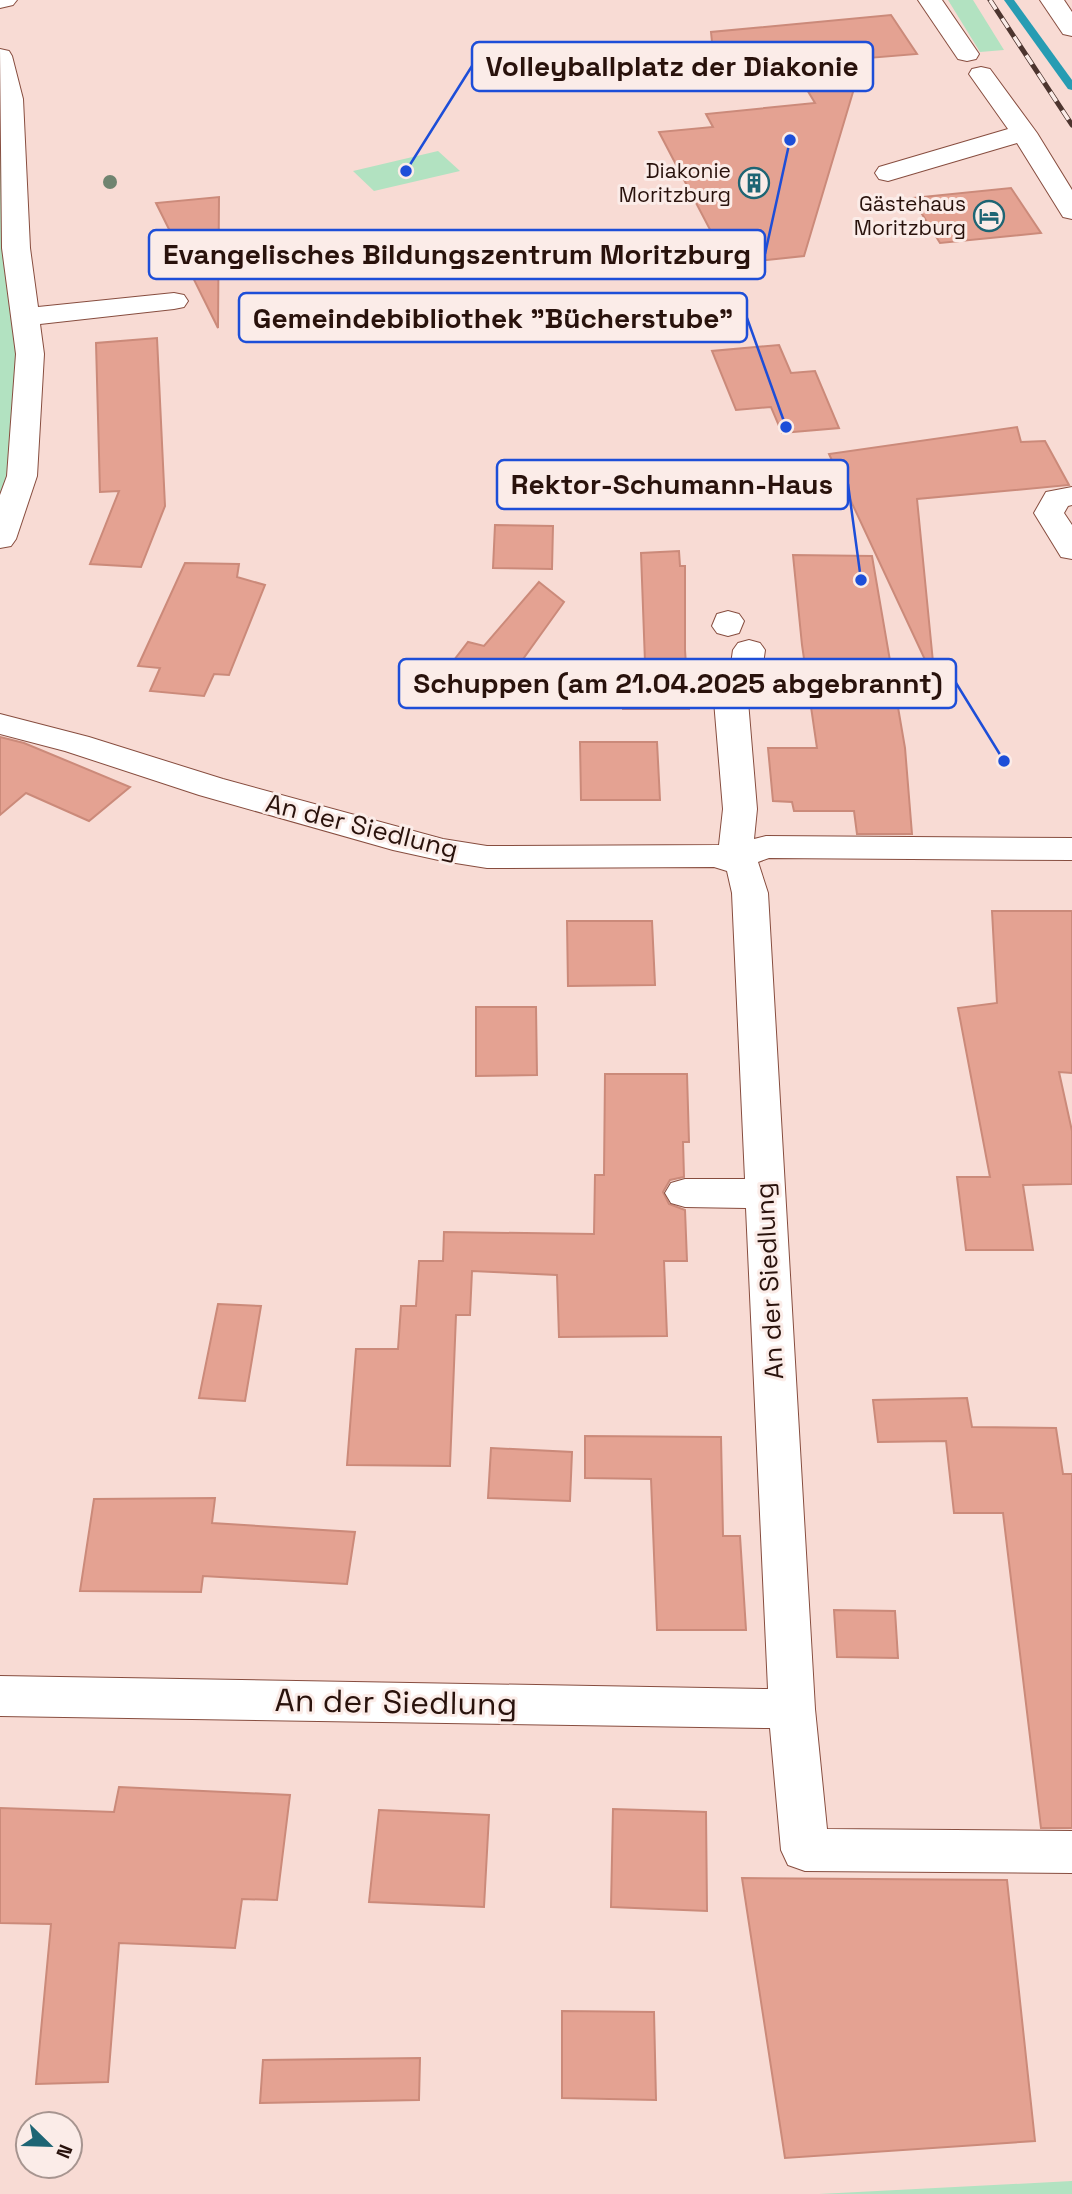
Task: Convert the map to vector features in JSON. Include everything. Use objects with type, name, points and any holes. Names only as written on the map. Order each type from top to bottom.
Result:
[{"type":"street","points":[[0,1],[5,0]]},
{"type":"street","points":[[930,0],[1024,132],[1072,211]]},
{"type":"street","points":[[1052,0],[1072,29]]},
{"type":"street","points":[[0,56],[10,99],[16,248],[30,354],[22,476],[0,539]]},
{"type":"street","points":[[888,173],[1024,132]]},
{"type":"street","points":[[25,317],[174,301]]},
{"type":"street","points":[[1072,496],[1057,498],[1049,513],[1072,550]]},
{"type":"street","points":[[735,632],[747,664],[730,689],[740,809],[740,863],[936,865]]},
{"type":"street","name":"An der Siedlung","points":[[0,724],[77,744],[211,787],[405,842],[487,857],[714,856],[740,863],[766,847],[1072,849]]},
{"type":"street","name":"An der Siedlung","points":[[740,863],[750,893],[792,1709],[805,1850],[1072,1852]]},
{"type":"street","points":[[685,1193],[765,1194]]},
{"type":"street","name":"An der Siedlung","points":[[0,1696],[792,1709]]},
{"type":"green space","points":[[948,0],[973,0],[1004,50],[980,52]]},
{"type":"green space","points":[[0,56],[30,354],[0,539]]},
{"type":"green space","points":[[438,151],[460,171],[374,191],[353,171]]},
{"type":"green space","points":[[1072,2181],[1072,2194],[819,2194]]},
{"type":"building","points":[[891,15],[917,54],[843,60],[856,82],[804,256],[728,264],[659,132],[713,127],[706,114],[815,103],[792,65],[715,72],[711,32]]},
{"type":"building","points":[[1011,188],[1041,233],[940,243],[912,198]]},
{"type":"building","points":[[219,197],[218,328],[156,203]]},
{"type":"building","points":[[157,338],[165,506],[141,567],[90,564],[119,491],[100,492],[96,343]]},
{"type":"building","points":[[779,345],[791,373],[815,371],[839,428],[782,433],[771,407],[736,410],[712,351]]},
{"type":"building","points":[[1017,427],[1021,442],[1045,441],[1069,485],[917,499],[933,662],[927,664],[829,454]]},
{"type":"building","points":[[495,525],[553,526],[552,569],[493,568]]},
{"type":"building","points":[[679,551],[680,566],[685,566],[685,650],[689,709],[623,709],[621,662],[645,662],[641,553]]},
{"type":"building","points":[[793,555],[872,556],[905,748],[912,834],[857,834],[854,811],[794,811],[792,802],[773,801],[768,748],[817,748],[802,645]]},
{"type":"building","points":[[185,563],[239,564],[237,577],[265,585],[229,675],[214,674],[204,696],[150,691],[160,668],[138,666]]},
{"type":"building","points":[[539,582],[564,602],[493,701],[448,688],[454,680],[441,677],[468,642],[484,646]]},
{"type":"building","points":[[0,737],[24,743],[130,787],[89,821],[26,793],[0,815]]},
{"type":"building","points":[[580,742],[657,742],[660,800],[581,800]]},
{"type":"building","points":[[992,911],[1072,911],[1072,1073],[1059,1072],[1072,1131],[1072,1184],[1023,1185],[1033,1250],[966,1250],[957,1177],[990,1177],[958,1008],[997,1003]]},
{"type":"building","points":[[567,921],[652,921],[655,985],[568,986]]},
{"type":"building","points":[[476,1007],[536,1007],[537,1075],[476,1076]]},
{"type":"building","points":[[605,1074],[687,1074],[689,1142],[683,1142],[684,1177],[670,1180],[663,1192],[669,1204],[685,1210],[687,1261],[664,1261],[667,1336],[559,1337],[557,1275],[472,1271],[470,1315],[456,1315],[450,1466],[347,1465],[356,1349],[398,1349],[401,1306],[416,1306],[419,1261],[443,1261],[444,1232],[594,1234],[595,1175],[604,1175]]},
{"type":"building","points":[[218,1304],[261,1306],[245,1401],[199,1398]]},
{"type":"building","points":[[967,1398],[972,1427],[1056,1428],[1063,1474],[1072,1474],[1072,1828],[1041,1828],[1003,1513],[954,1513],[946,1441],[878,1442],[873,1400]]},
{"type":"building","points":[[585,1436],[721,1437],[723,1536],[740,1536],[746,1630],[657,1630],[651,1479],[585,1478]]},
{"type":"building","points":[[491,1448],[572,1452],[570,1501],[488,1498]]},
{"type":"building","points":[[215,1498],[212,1523],[355,1532],[347,1584],[203,1576],[201,1592],[80,1591],[94,1499]]},
{"type":"building","points":[[834,1610],[895,1611],[898,1658],[837,1657]]},
{"type":"building","points":[[119,1787],[290,1795],[277,1900],[242,1899],[235,1948],[119,1943],[108,2082],[36,2084],[51,1924],[0,1923],[0,1808],[114,1812]]},
{"type":"building","points":[[613,1809],[706,1812],[707,1911],[611,1907]]},
{"type":"building","points":[[379,1810],[489,1815],[484,1907],[369,1902]]},
{"type":"building","points":[[742,1878],[1007,1880],[1035,2141],[785,2158]]},
{"type":"building","points":[[562,2011],[654,2012],[656,2100],[562,2098]]},
{"type":"building","points":[[420,2058],[419,2100],[260,2103],[263,2060]]},
{"type":"waterway","points":[[1009,0],[1072,87]]},
{"type":"railway","points":[[990,0],[1072,125]]},
{"type":"place","name":"Evangelisches Bildungszentrum Moritzburg","points":[[790,140]]},
{"type":"place","name":"Volleyballplatz der Diakonie","points":[[406,171]]},
{"type":"place","name":"Diakonie Moritzburg","points":[[754,183]]},
{"type":"place","name":"Gästehaus Moritzburg","points":[[989,216]]},
{"type":"place","name":"Gemeindebibliothek \"Bücherstube\"","points":[[786,427]]},
{"type":"place","name":"Rektor-Schumann-Haus","points":[[861,580]]},
{"type":"place","name":"Schuppen (am 21.04.2025 abgebrannt)","points":[[1004,761]]}]
